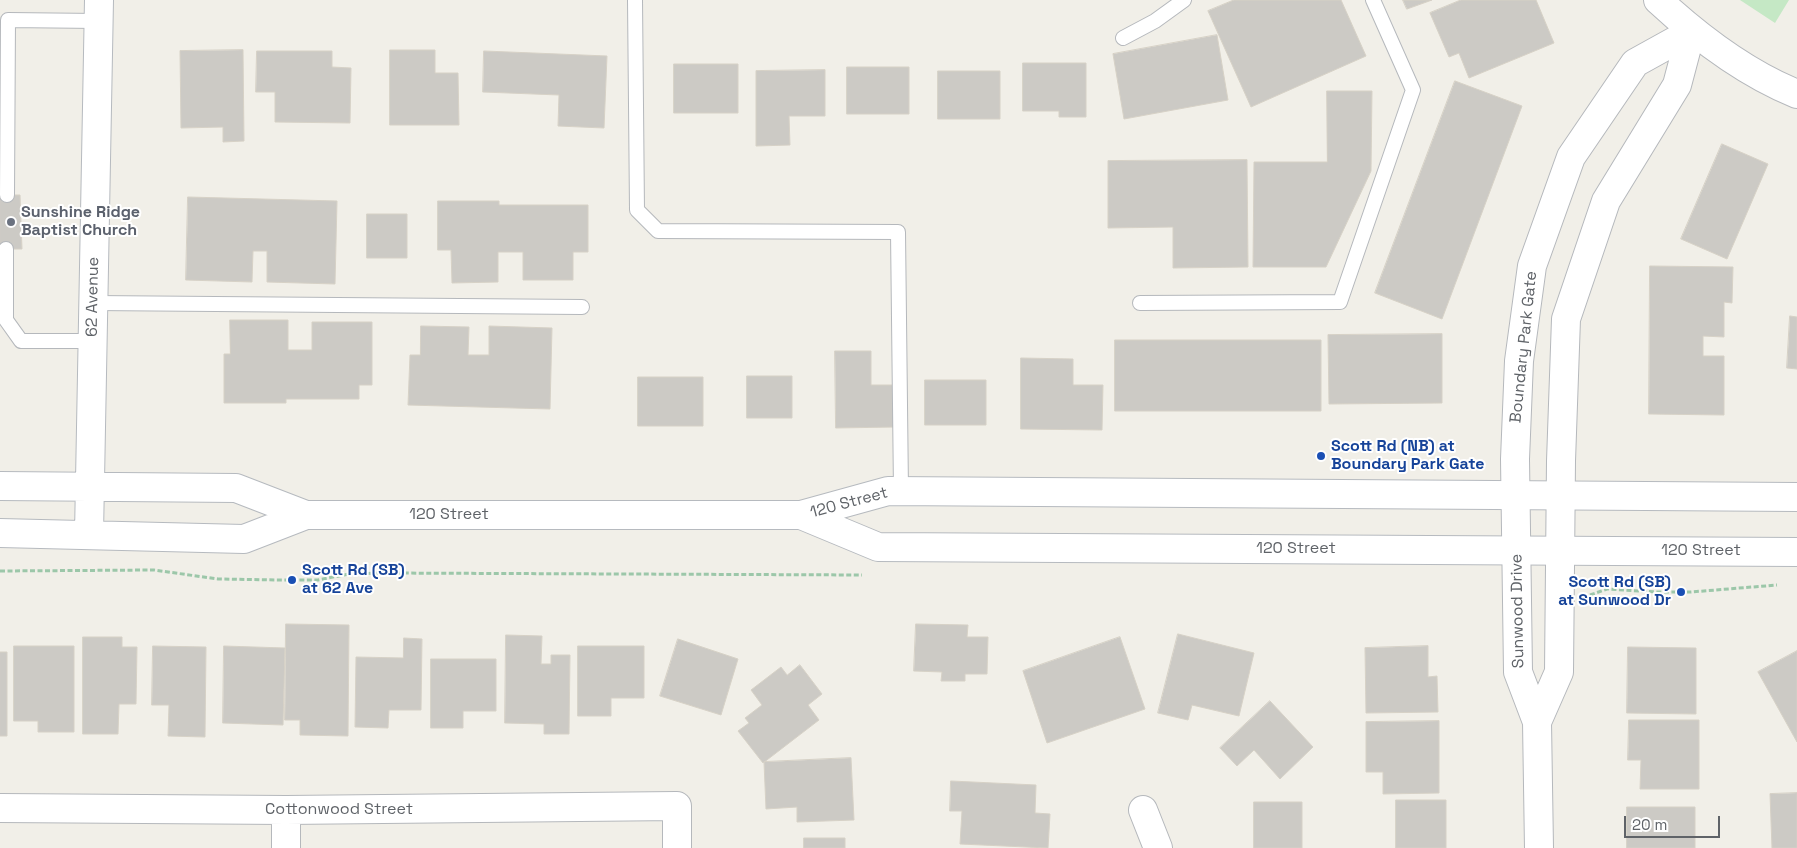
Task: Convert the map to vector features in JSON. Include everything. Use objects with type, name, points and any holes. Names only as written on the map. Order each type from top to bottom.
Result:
[{"type":"street","points":[[1658,0],[1691,32],[1769,83],[1797,94]]},
{"type":"street","name":"62 Avenue","points":[[89,534],[99,11]]},
{"type":"street","points":[[1561,495],[1566,319],[1606,201],[1677,85],[1691,32]]},
{"type":"street","name":"Boundary Park Gate","points":[[1516,495],[1515,436],[1519,361],[1532,266],[1571,157],[1635,63],[1691,32]]},
{"type":"street","name":"120 Street","points":[[0,486],[236,488],[306,515],[801,515],[888,491],[1797,498]]},
{"type":"street","name":"Sunwood Drive","points":[[1516,495],[1518,672],[1537,722],[1539,848]]},
{"type":"street","name":"Sunwood Drive","points":[[1537,722],[1560,672],[1561,495]]},
{"type":"street","name":"120 Street","points":[[0,533],[244,539],[306,515]]},
{"type":"street","name":"120 Street","points":[[801,515],[878,547],[1797,552]]},
{"type":"street","name":"Cottonwood Street","points":[[0,808],[286,810],[677,806],[677,848]]},
{"type":"street","points":[[286,810],[286,848]]},
{"type":"street","points":[[1143,810],[1158,848]]},
{"type":"lane","points":[[635,0],[637,210],[658,231],[898,232],[900,491]]},
{"type":"lane","points":[[1123,38],[1155,21],[1184,0]]},
{"type":"lane","points":[[1140,303],[1340,302],[1413,90],[1373,0]]},
{"type":"lane","points":[[7,195],[4,20],[99,11]]},
{"type":"lane","points":[[6,249],[6,320],[21,341],[92,341]]},
{"type":"lane","points":[[93,303],[582,307]]},
{"type":"path","points":[[0,571],[154,570],[218,579],[277,580],[318,580],[349,574],[382,573],[871,575]]},
{"type":"path","points":[[1585,598],[1607,589],[1691,592],[1781,584]]},
{"type":"green space","points":[[1740,0],[1789,0],[1775,23]]},
{"type":"building","points":[[1234,0],[1341,0],[1366,56],[1251,107],[1208,11]]},
{"type":"building","points":[[1403,0],[1432,0],[1407,9]]},
{"type":"building","points":[[1461,0],[1536,0],[1554,43],[1469,78],[1459,53],[1449,57],[1430,13]]},
{"type":"building","points":[[1217,35],[1228,100],[1124,119],[1113,54]]},
{"type":"building","points":[[243,50],[244,141],[223,142],[223,127],[181,128],[180,51]]},
{"type":"building","points":[[390,50],[435,50],[435,73],[458,73],[459,125],[390,125]]},
{"type":"building","points":[[257,51],[332,51],[332,67],[351,68],[350,123],[275,122],[275,92],[256,92]]},
{"type":"building","points":[[484,51],[607,56],[604,128],[558,126],[559,95],[483,92]]},
{"type":"building","points":[[1023,63],[1086,63],[1086,117],[1059,117],[1059,111],[1023,111]]},
{"type":"building","points":[[674,64],[738,64],[738,113],[674,113]]},
{"type":"building","points":[[847,67],[909,67],[909,114],[847,114]]},
{"type":"building","points":[[825,70],[825,116],[789,116],[790,145],[756,146],[756,71]]},
{"type":"building","points":[[938,71],[1000,71],[1000,119],[938,119]]},
{"type":"building","points":[[1455,81],[1522,106],[1442,319],[1375,293]]},
{"type":"building","points":[[1327,91],[1372,91],[1371,171],[1326,267],[1253,267],[1254,162],[1327,162]]},
{"type":"building","points":[[1722,144],[1768,164],[1727,259],[1681,239]]},
{"type":"building","points":[[1247,160],[1248,267],[1173,268],[1173,227],[1108,228],[1108,161]]},
{"type":"building","name":"Sunshine Ridge Baptist Church","points":[[0,195],[20,195],[22,249],[0,249]]},
{"type":"building","points":[[188,197],[337,201],[335,284],[267,282],[267,251],[253,251],[252,282],[186,280]]},
{"type":"building","points":[[438,201],[499,201],[499,205],[588,205],[588,252],[573,252],[573,280],[523,280],[523,252],[498,252],[498,282],[452,283],[451,250],[438,250]]},
{"type":"building","points":[[367,214],[407,214],[407,258],[367,258]]},
{"type":"building","points":[[1650,266],[1733,267],[1732,303],[1724,302],[1724,337],[1703,336],[1703,356],[1724,356],[1724,415],[1649,414]]},
{"type":"building","points":[[1790,316],[1797,317],[1797,369],[1787,368]]},
{"type":"building","points":[[230,320],[288,320],[288,350],[312,350],[312,322],[372,322],[372,385],[359,385],[359,399],[286,399],[286,403],[224,403],[224,354],[230,354]]},
{"type":"building","points":[[421,326],[469,327],[468,355],[489,355],[489,326],[552,328],[550,409],[408,405],[410,355],[420,355]]},
{"type":"building","points":[[1442,334],[1442,403],[1329,404],[1328,335]]},
{"type":"building","points":[[1115,340],[1321,340],[1321,411],[1115,411]]},
{"type":"building","points":[[835,351],[871,351],[871,385],[894,385],[895,427],[836,428]]},
{"type":"building","points":[[1021,358],[1073,359],[1073,385],[1103,385],[1102,430],[1021,429]]},
{"type":"building","points":[[747,376],[792,376],[792,418],[747,418]]},
{"type":"building","points":[[638,377],[703,377],[703,426],[638,426]]},
{"type":"building","points":[[925,380],[986,380],[986,425],[925,425]]},
{"type":"building","points":[[286,624],[349,625],[348,736],[300,735],[300,720],[285,720]]},
{"type":"building","points":[[916,624],[968,625],[967,637],[988,637],[987,674],[965,674],[965,681],[941,681],[942,672],[914,671]]},
{"type":"building","points":[[1178,634],[1254,653],[1239,716],[1192,705],[1188,720],[1158,713]]},
{"type":"building","points":[[506,635],[542,636],[541,664],[551,664],[551,655],[570,655],[569,734],[544,734],[544,724],[505,723]]},
{"type":"building","points":[[83,637],[122,637],[122,647],[137,647],[136,704],[119,704],[118,734],[83,734]]},
{"type":"building","points":[[1120,637],[1145,709],[1047,743],[1023,671]]},
{"type":"building","points":[[404,638],[422,639],[421,710],[389,710],[388,728],[355,727],[356,657],[403,658]]},
{"type":"building","points":[[678,639],[738,659],[721,715],[660,696]]},
{"type":"building","points":[[14,646],[74,646],[74,732],[38,732],[38,721],[14,721]]},
{"type":"building","points":[[153,646],[206,647],[205,737],[168,736],[169,705],[152,705]]},
{"type":"building","points":[[224,646],[285,648],[283,725],[223,723]]},
{"type":"building","points":[[578,646],[644,646],[644,698],[611,698],[611,716],[578,716]]},
{"type":"building","points":[[1428,646],[1428,677],[1437,676],[1438,712],[1366,713],[1365,648]]},
{"type":"building","points":[[1628,647],[1696,648],[1696,714],[1627,713]]},
{"type":"building","points":[[1797,651],[1797,742],[1758,672]]},
{"type":"building","points":[[0,652],[7,652],[7,736],[0,736]]},
{"type":"building","points":[[431,659],[496,659],[496,711],[463,711],[463,728],[431,728]]},
{"type":"building","points":[[800,665],[822,694],[808,705],[819,720],[763,763],[738,731],[749,723],[745,718],[762,705],[751,690],[781,667],[787,675]]},
{"type":"building","points":[[1270,701],[1313,747],[1280,779],[1254,750],[1237,766],[1220,748]]},
{"type":"building","points":[[1629,720],[1699,720],[1699,789],[1640,789],[1641,760],[1628,760]]},
{"type":"building","points":[[1439,721],[1439,793],[1383,794],[1383,772],[1366,772],[1366,722]]},
{"type":"building","points":[[851,758],[854,820],[797,822],[797,807],[766,809],[764,762]]},
{"type":"building","points":[[951,781],[1036,785],[1035,813],[1050,814],[1048,848],[960,844],[962,811],[950,811]]},
{"type":"building","points":[[1797,793],[1797,848],[1772,848],[1770,794]]},
{"type":"building","points":[[1396,800],[1446,800],[1446,848],[1396,848]]},
{"type":"building","points":[[1254,802],[1302,802],[1302,848],[1254,848]]},
{"type":"building","points":[[1627,807],[1695,807],[1695,848],[1627,848]]},
{"type":"building","points":[[804,838],[845,838],[845,848],[804,848]]},
{"type":"place","name":"Sunshine Ridge Baptist Church","points":[[11,222]]},
{"type":"place","name":"Scott Rd (NB) at Boundary Park Gate","points":[[1321,456]]},
{"type":"place","name":"Scott Rd (SB) at 62 Ave","points":[[292,580]]},
{"type":"place","name":"Scott Rd (SB) at Sunwood Dr","points":[[1681,592]]}]
